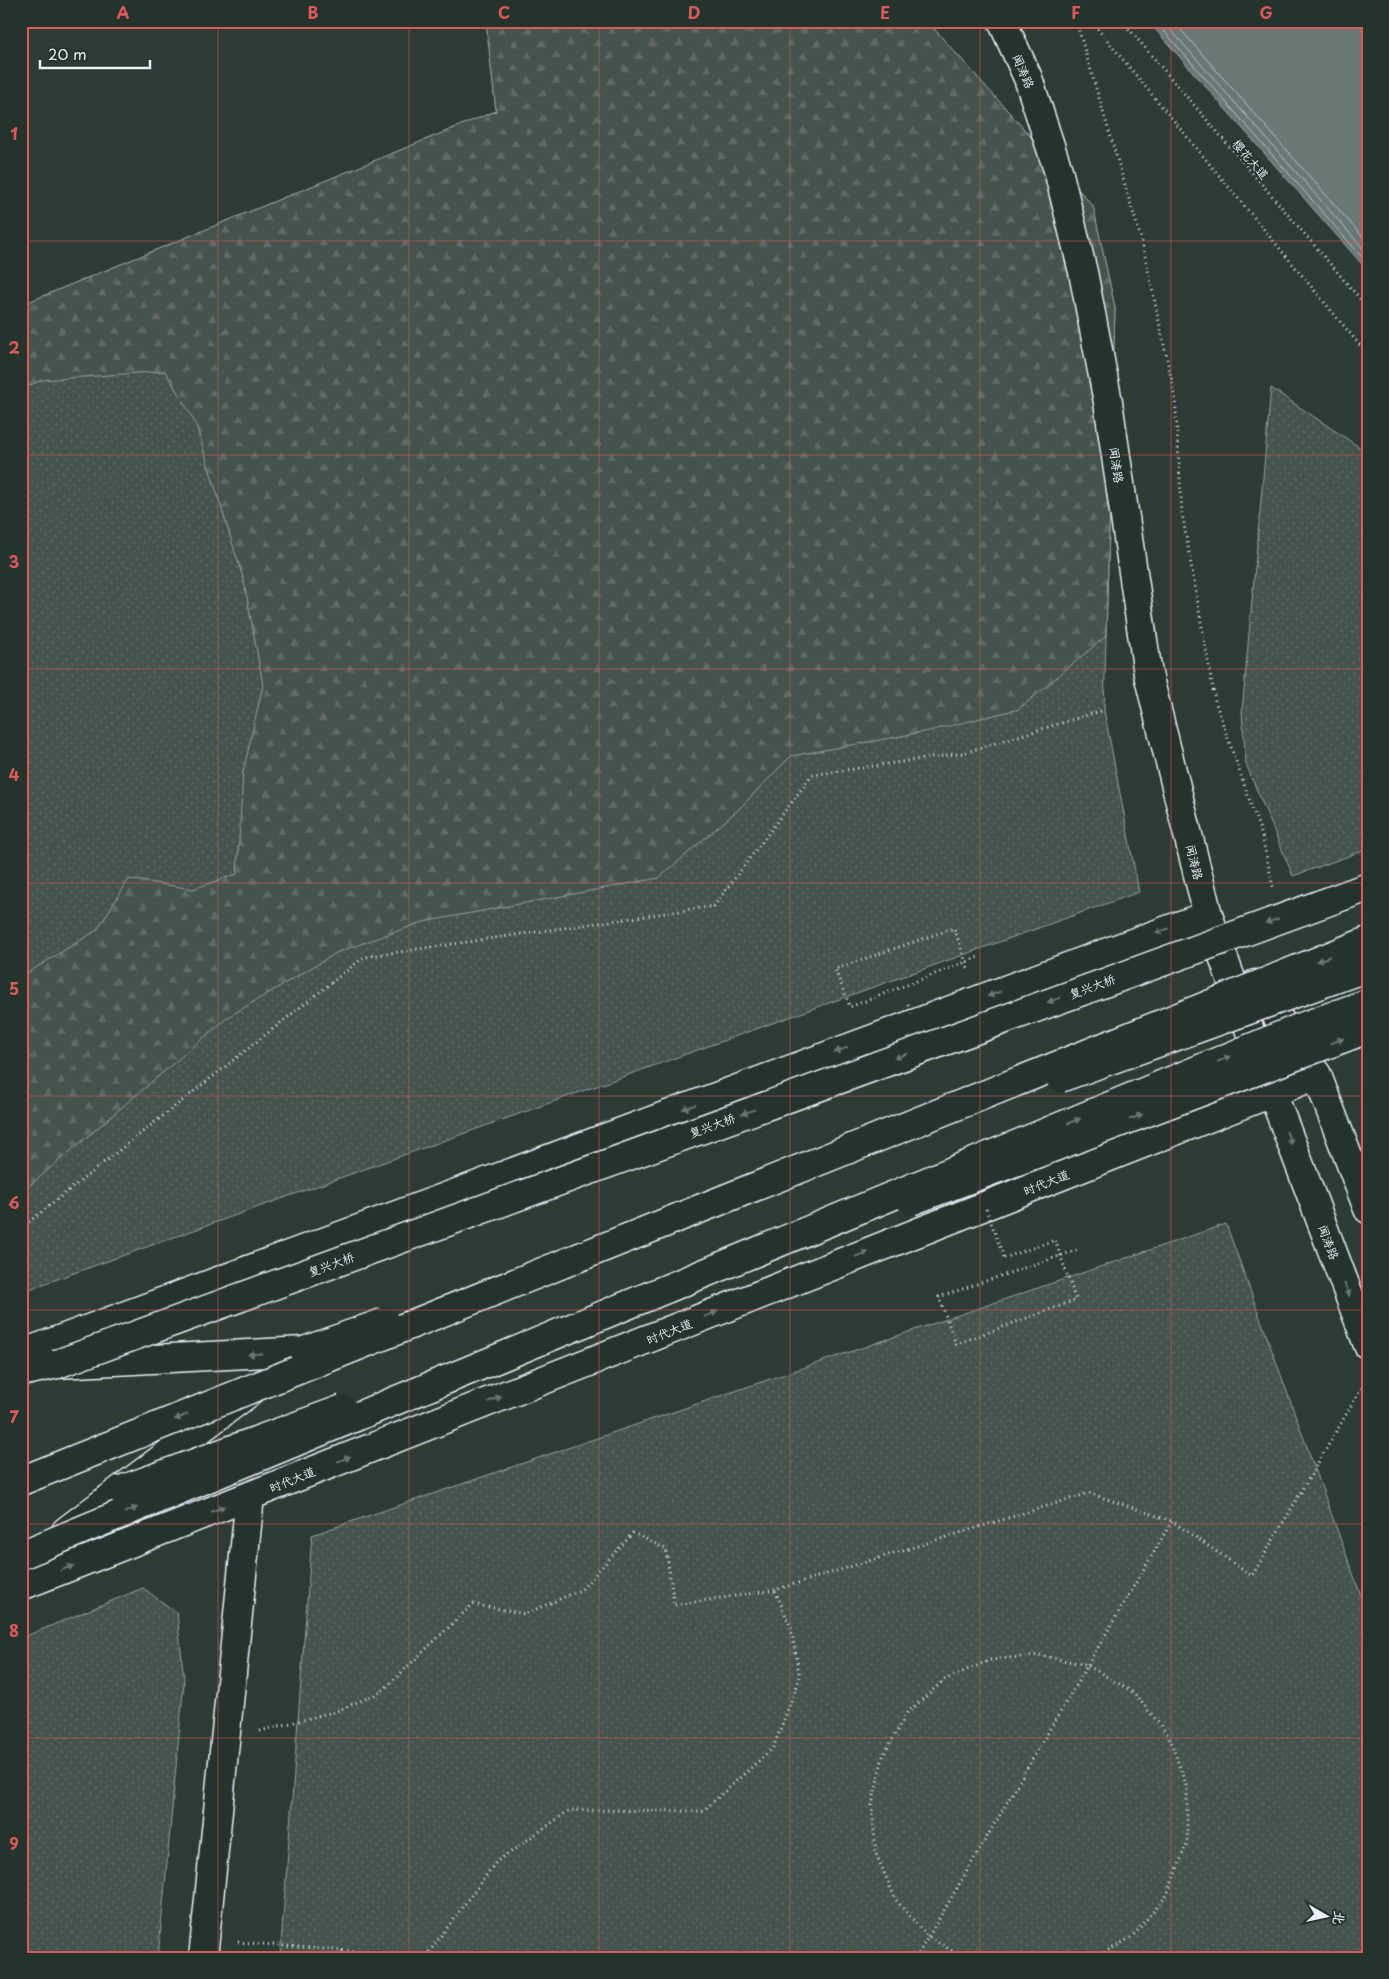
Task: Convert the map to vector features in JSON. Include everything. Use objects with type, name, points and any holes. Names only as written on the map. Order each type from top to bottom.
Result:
[{"type":"main road","name":"闻涛路","points":[[1002,21],[1028,78],[1055,160],[1083,272],[1108,402],[1148,674],[1208,915],[1272,1092],[1368,1344]]},
{"type":"main road","name":"复兴大桥","points":[[56,1364],[1368,887]]},
{"type":"main road","name":"闻涛路","points":[[1208,915],[1317,1075],[1368,1210]]},
{"type":"main road","points":[[21,1354],[1208,915]]},
{"type":"main road","points":[[21,1481],[1368,941]]},
{"type":"main road","points":[[21,1372],[56,1364],[304,1351],[1368,967]]},
{"type":"main road","points":[[21,1555],[1290,1032],[1368,1003]]},
{"type":"main road","points":[[121,1490],[975,1178],[1368,1029]]},
{"type":"main road","name":"时代大道","points":[[21,1586],[1317,1075]]},
{"type":"main road","points":[[21,1565],[304,1351]]},
{"type":"main road","points":[[204,1948],[250,1496]]},
{"type":"path","points":[[1076,21],[1142,242],[1175,396],[1182,513],[1215,701],[1262,836],[1275,893]]},
{"type":"path","points":[[1091,21],[1368,356]]},
{"type":"path","name":"樱花大道","points":[[1122,21],[1368,308]]},
{"type":"path","points":[[21,1228],[364,957],[714,906],[812,775],[963,753],[1104,710]]},
{"type":"path","points":[[970,974],[967,965],[964,956],[957,938],[954,928],[835,969],[850,1007],[955,967],[964,963],[972,960],[981,956]]},
{"type":"path","points":[[975,1178],[1004,1258],[1055,1240],[1058,1249],[1061,1258],[1076,1300],[956,1344],[939,1298],[976,1285],[994,1279],[1059,1257],[1068,1254],[1078,1250]]},
{"type":"path","points":[[225,1740],[337,1712],[381,1692],[474,1604],[525,1614],[580,1590],[633,1533],[666,1549],[674,1605],[775,1590],[1089,1493],[1172,1521],[1252,1576],[1368,1378]]},
{"type":"path","points":[[916,1958],[1172,1521]]},
{"type":"path","points":[[426,1956],[496,1862],[570,1810],[703,1811],[773,1748],[800,1678],[791,1628],[775,1590]]},
{"type":"path","points":[[965,1958],[928,1937],[896,1900],[876,1854],[872,1805],[882,1756],[907,1714],[944,1680],[990,1660],[1039,1655],[1087,1665],[1134,1693],[1169,1736],[1187,1788],[1187,1843],[1167,1895],[1132,1937],[1095,1958]]},
{"type":"path","points":[[204,1948],[342,1950],[433,1958]]},
{"type":"path","points":[[342,1950],[349,1958]]},
{"type":"green space","points":[[486,21],[927,21],[1093,206],[1115,308],[1104,710],[1139,892],[21,1292],[21,305],[496,111]]},
{"type":"green space","points":[[486,21],[927,21],[1093,206],[1115,308],[1106,636],[1019,709],[929,731],[791,756],[740,808],[659,878],[423,922],[338,952],[228,1017],[21,1193],[21,977],[97,930],[129,879],[193,889],[237,874],[243,772],[263,685],[244,581],[195,422],[165,371],[42,380],[21,389],[21,305],[496,111]]},
{"type":"green space","points":[[1271,388],[1368,453],[1368,849],[1293,876],[1246,764],[1242,712]]},
{"type":"green space","points":[[1226,1224],[1368,1615],[1368,1958],[280,1958],[312,1535]]},
{"type":"green space","points":[[143,1588],[177,1613],[184,1681],[158,1958],[21,1958],[21,1638]]},
{"type":"water","points":[[1148,21],[1368,21],[1368,271]]}]
